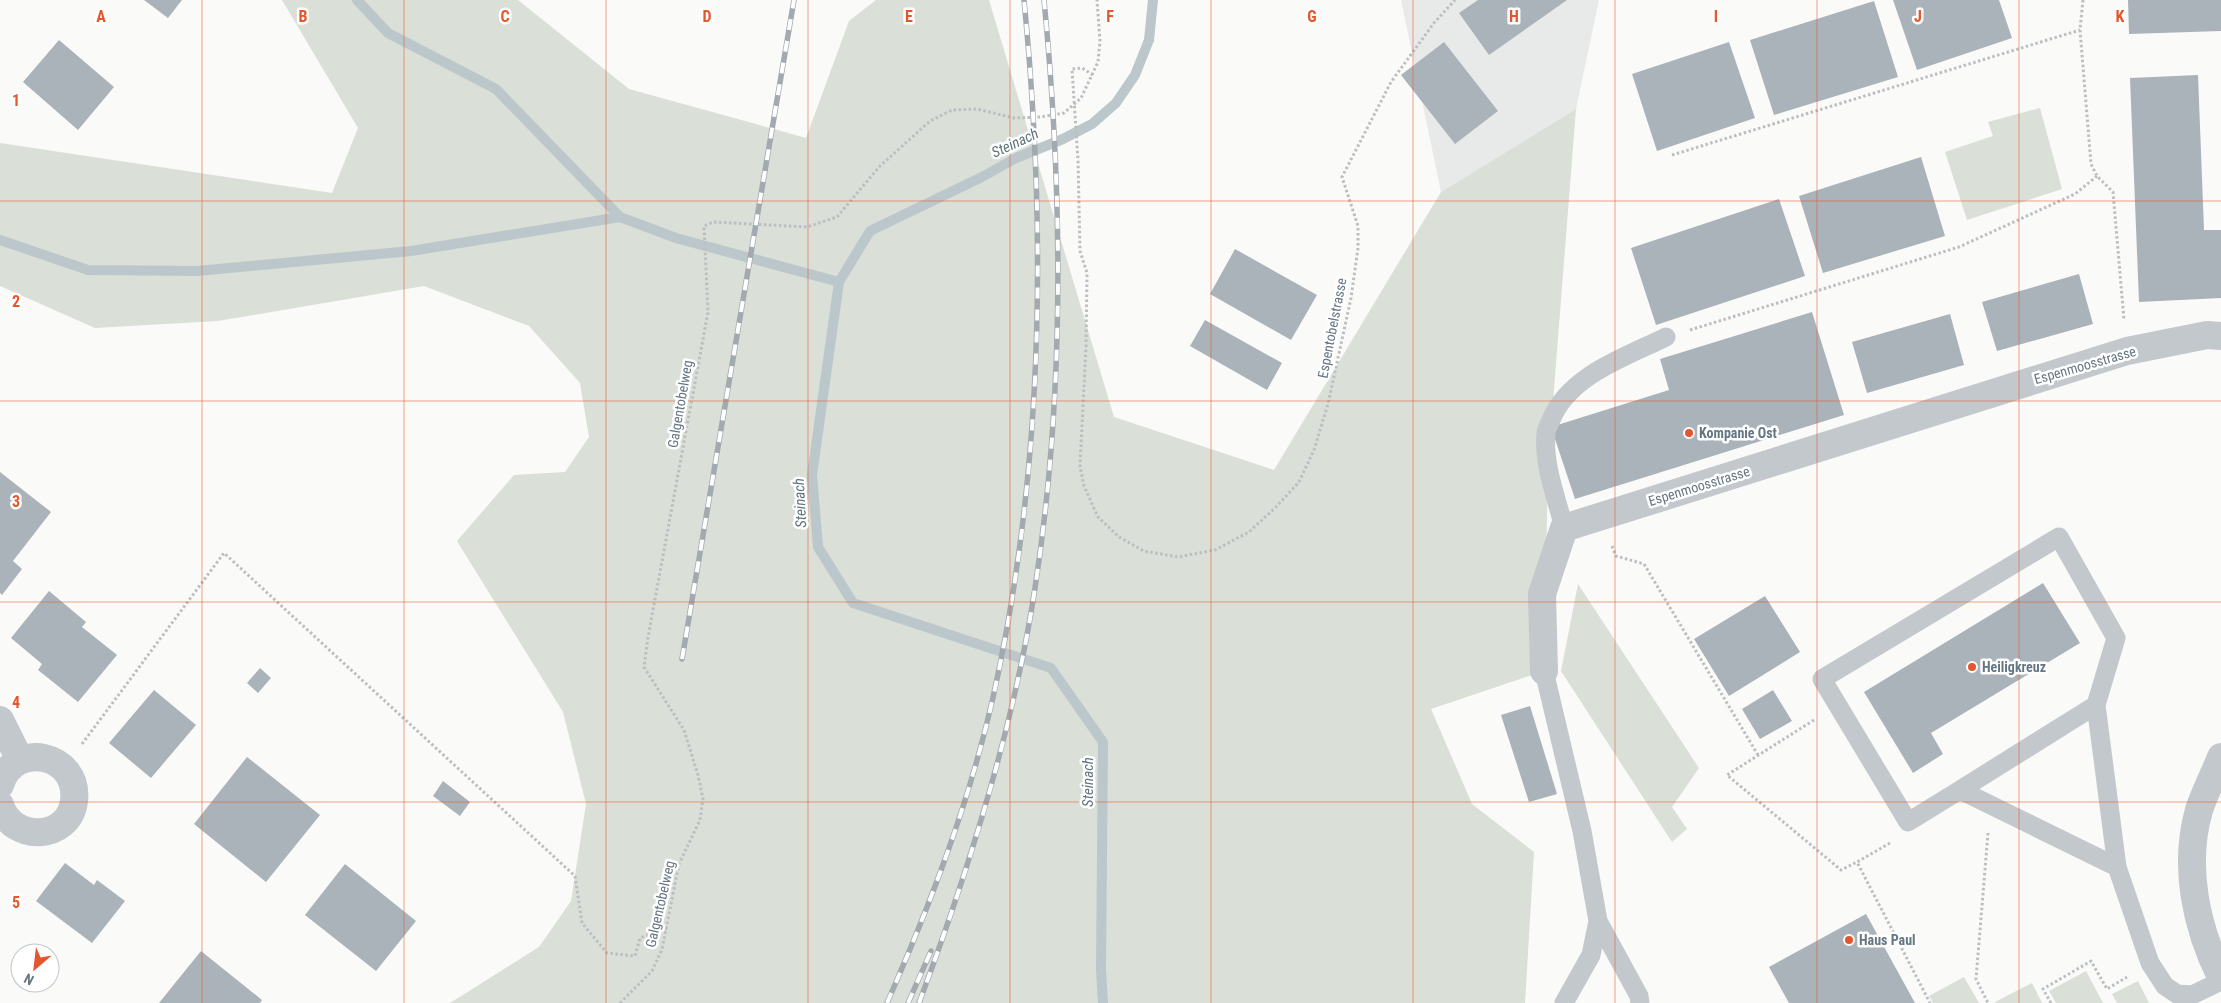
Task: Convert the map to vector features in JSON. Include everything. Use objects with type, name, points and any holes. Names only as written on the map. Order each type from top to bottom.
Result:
[{"type":"street","name":"Espenmoosstrasse","points":[[1564,528],[2127,351],[2207,335],[2221,336]]},
{"type":"street","points":[[1544,671],[1542,594],[1564,528]]},
{"type":"street","points":[[0,720],[20,760]]},
{"type":"street","points":[[0,785],[2,777],[20,760],[31,757],[43,757],[55,761],[64,768],[71,778],[74,790],[74,802],[64,822],[43,832],[32,833],[10,823],[2,813],[0,805]]},
{"type":"street","points":[[2221,757],[2199,811],[2194,840],[2193,868],[2195,897],[2200,925],[2208,952],[2221,977]]},
{"type":"lane","points":[[1564,528],[1548,465],[1546,433],[1555,410],[1574,387],[1607,366],[1666,337]]},
{"type":"lane","points":[[2096,705],[1908,822],[1822,679],[2059,537],[2116,638],[2096,705],[2117,867],[2150,963],[2165,986],[2176,994],[2192,995],[2221,981]]},
{"type":"lane","points":[[1544,671],[1582,831],[1598,921],[1639,996],[1640,1003]]},
{"type":"lane","points":[[1960,790],[2117,867]]},
{"type":"lane","points":[[1564,1003],[1591,955],[1598,921]]},
{"type":"path","name":"Galgentobelweg","points":[[620,1003],[652,971],[662,949],[679,864],[700,820],[702,799],[698,775],[684,730],[644,667],[708,312],[704,226],[713,222],[807,227],[837,217],[880,167],[930,121],[952,110],[977,109],[1014,118],[1040,117],[1064,112],[1081,98],[1098,62],[1100,40],[1097,0]]},
{"type":"path","name":"Espentobelstrasse","points":[[1093,75],[1082,68],[1072,69],[1078,160],[1080,251],[1086,273],[1086,346],[1080,466],[1084,486],[1098,517],[1119,537],[1144,551],[1178,557],[1215,550],[1249,532],[1276,507],[1299,482],[1314,450],[1328,404],[1350,298],[1358,248],[1358,226],[1342,177],[1391,82],[1434,23],[1455,0]]},
{"type":"path","points":[[2083,0],[2080,30],[2091,164],[2097,176],[2113,192],[2125,327]]},
{"type":"path","points":[[1672,155],[2080,30]]},
{"type":"path","points":[[1666,337],[1959,247],[2075,194],[2097,176]]},
{"type":"path","points":[[64,768],[224,553],[575,876],[582,923],[607,953],[636,956],[640,938],[667,928]]},
{"type":"path","points":[[1615,553],[1621,558],[1644,564],[1758,755]]},
{"type":"path","points":[[1808,724],[1728,775],[1841,870],[1898,839],[1908,822]]},
{"type":"path","points":[[1988,1003],[1976,979],[1990,805]]},
{"type":"path","points":[[1857,862],[1930,1003]]},
{"type":"path","points":[[2051,1003],[2043,989],[2091,961],[2107,989],[2150,963]]},
{"type":"shaded area","points":[[282,0],[518,0],[629,89],[806,138],[849,21],[876,0],[989,0],[1114,417],[1274,470],[1441,192],[1576,109],[1548,465],[1544,671],[1431,709],[1472,804],[1534,852],[1525,1003],[450,1003],[539,947],[571,901],[586,804],[563,712],[457,541],[514,475],[565,472],[589,437],[580,383],[529,326],[424,286],[218,321],[95,328],[0,286],[0,143],[332,193],[358,128]]},
{"type":"shaded area","points":[[1401,0],[1599,0],[1576,109],[1441,192]]},
{"type":"shaded area","points":[[2040,108],[2062,189],[1967,220],[1945,152],[1993,136],[1988,122]]},
{"type":"shaded area","points":[[1578,584],[1699,768],[1672,807],[1687,829],[1672,842],[1561,671]]},
{"type":"shaded area","points":[[2086,971],[2103,1003],[2056,1003],[2049,991]]},
{"type":"shaded area","points":[[1964,977],[1979,1003],[1933,1003],[1929,996]]},
{"type":"shaded area","points":[[2138,981],[2149,1003],[2117,1003],[2112,994]]},
{"type":"shaded area","points":[[2032,983],[2042,1003],[1995,1002]]},
{"type":"building","points":[[144,0],[182,0],[168,18]]},
{"type":"building","points":[[1478,0],[1567,0],[1489,55],[1459,13]]},
{"type":"building","points":[[1893,0],[1999,0],[2012,38],[1917,70]]},
{"type":"building","points":[[2128,0],[2221,0],[2221,31],[2129,34]]},
{"type":"building","points":[[1874,1],[1898,77],[1774,115],[1750,40]]},
{"type":"building","points":[[59,40],[114,87],[78,130],[23,82]]},
{"type":"building","points":[[1444,42],[1498,111],[1455,144],[1401,75]]},
{"type":"building","points":[[1729,42],[1755,118],[1657,151],[1632,74]]},
{"type":"building","points":[[2198,75],[2204,230],[2221,230],[2221,298],[2139,302],[2130,78]]},
{"type":"building","points":[[1921,157],[1945,236],[1823,273],[1799,196]]},
{"type":"building","points":[[1779,199],[1805,276],[1656,325],[1631,248]]},
{"type":"building","points":[[1235,249],[1317,295],[1291,340],[1210,294]]},
{"type":"building","points":[[2079,274],[2093,324],[1997,351],[1982,302]]},
{"type":"building","points":[[1812,312],[1844,415],[1575,499],[1551,427],[1669,390],[1660,359]]},
{"type":"building","points":[[1950,314],[1964,365],[1867,393],[1852,342]]},
{"type":"building","points":[[1205,320],[1282,363],[1267,390],[1190,346]]},
{"type":"building","points":[[0,472],[51,512],[13,561],[22,569],[2,595],[0,593]]},
{"type":"building","name":"Heiligkreuz","points":[[2043,583],[2080,643],[1931,733],[1943,754],[1913,773],[1864,692]]},
{"type":"building","points":[[49,591],[86,622],[82,627],[117,655],[78,702],[38,670],[42,664],[11,638]]},
{"type":"building","points":[[1765,596],[1800,652],[1729,696],[1694,639]]},
{"type":"building","points":[[260,668],[271,678],[258,693],[247,683]]},
{"type":"building","points":[[154,690],[196,725],[151,778],[109,743]]},
{"type":"building","points":[[1773,690],[1792,721],[1760,739],[1742,709]]},
{"type":"building","points":[[1530,706],[1557,794],[1529,802],[1501,715]]},
{"type":"building","points":[[247,757],[320,815],[266,882],[194,824]]},
{"type":"building","points":[[443,781],[470,802],[460,816],[433,796]]},
{"type":"building","points":[[65,863],[94,885],[97,880],[125,901],[92,943],[36,901]]},
{"type":"building","points":[[345,864],[416,921],[376,971],[305,915]]},
{"type":"building","name":"Haus Paul","points":[[1866,914],[1915,1003],[1789,1003],[1769,967]]},
{"type":"building","points":[[201,951],[262,1000],[260,1003],[159,1003]]},
{"type":"waterway","points":[[357,0],[388,33],[496,89],[620,217]]},
{"type":"waterway","name":"Steinach","points":[[1103,1003],[1101,969],[1103,742],[1051,668],[853,603],[818,547],[812,475],[839,282],[870,231],[982,177],[1016,158],[1063,139],[1092,124],[1116,103],[1135,75],[1149,40],[1153,0]]},
{"type":"waterway","points":[[0,240],[88,270],[197,271],[411,251],[620,217],[676,238],[839,282]]},
{"type":"railway","points":[[682,659],[794,0]]},
{"type":"railway","points":[[887,1003],[933,892],[972,779],[992,702],[1009,615],[1022,528],[1031,441],[1038,264],[1036,176],[1024,0]]},
{"type":"railway","points":[[919,1003],[972,851],[1002,746],[1026,640],[1045,515],[1052,442],[1058,294],[1055,147],[1044,0]]},
{"type":"railway","points":[[908,1003],[931,951]]},
{"type":"place","name":"Kompanie Ost","points":[[1689,433]]},
{"type":"place","name":"Heiligkreuz","points":[[1972,667]]},
{"type":"place","name":"Haus Paul","points":[[1849,940]]}]
